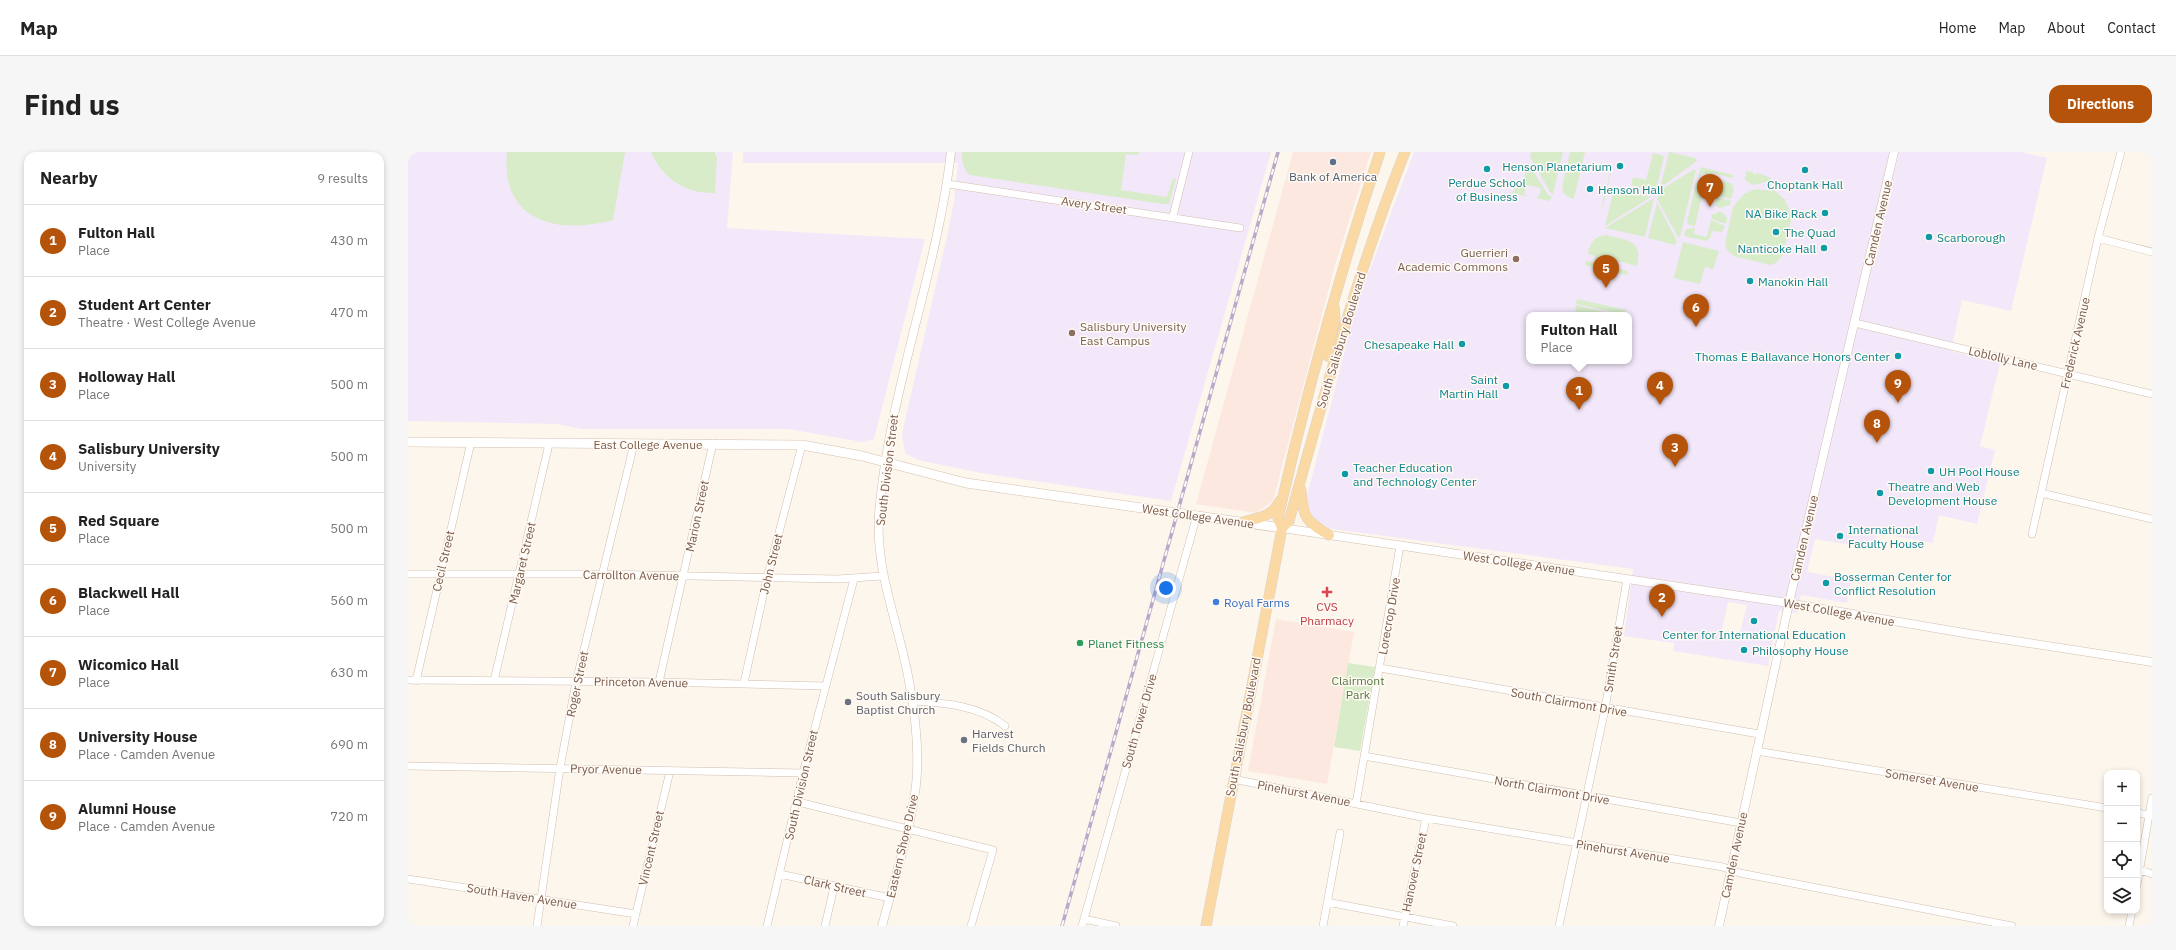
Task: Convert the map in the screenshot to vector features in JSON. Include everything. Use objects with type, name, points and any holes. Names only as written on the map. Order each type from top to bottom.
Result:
[{"type":"main road","name":"South Salisbury Boulevard","points":[[1206,926],[1282,528],[1278,518],[1283,494],[1310,382],[1380,152]]},
{"type":"main road","name":"South Salisbury Boulevard","points":[[1282,528],[1289,521],[1354,296],[1404,152]]},
{"type":"main road","points":[[1333,303],[1336,320],[1326,350],[1328,356],[1335,358]]},
{"type":"main road","name":"East College Avenue","points":[[408,442],[549,444],[713,443],[802,445],[862,456],[886,464]]},
{"type":"main road","name":"West College Avenue","points":[[886,464],[966,484],[1079,501],[1197,515],[1282,528]]},
{"type":"main road","points":[[1300,482],[1302,508],[1310,523],[1329,535]]},
{"type":"main road","points":[[1243,522],[1272,513],[1283,494]]},
{"type":"street","name":"South Division Street","points":[[883,576],[879,551],[879,521],[886,464],[896,404],[942,219],[948,184],[951,152]]},
{"type":"street","points":[[1173,216],[1189,152]]},
{"type":"street","name":"Camden Avenue","points":[[1719,926],[1759,734],[1894,152]]},
{"type":"street","name":"Frederick Avenue","points":[[2032,534],[2098,238],[2121,152]]},
{"type":"street","name":"Avery Street","points":[[948,184],[1173,216],[1240,228]]},
{"type":"street","points":[[2098,238],[2152,252]]},
{"type":"street","name":"Loblolly Lane","points":[[1854,323],[2152,394]]},
{"type":"street","name":"Cecil Street","points":[[416,681],[471,442]]},
{"type":"street","name":"Marion Street","points":[[659,682],[713,443]]},
{"type":"street","name":"Margaret Street","points":[[494,681],[549,444]]},
{"type":"street","name":"Roger Street","points":[[537,926],[560,768],[576,682],[601,574],[634,444]]},
{"type":"street","name":"John Street","points":[[744,683],[767,578],[802,445]]},
{"type":"street","points":[[2041,493],[2152,519]]},
{"type":"street","name":"South Tower Drive","points":[[1083,923],[1197,515]]},
{"type":"street","name":"West College Avenue","points":[[1282,528],[1627,578],[2152,662]]},
{"type":"street","name":"Lorecrop Drive","points":[[1356,804],[1400,546]]},
{"type":"street","name":"Carrollton Avenue","points":[[408,574],[601,574],[854,579]]},
{"type":"street","points":[[854,579],[883,576]]},
{"type":"street","name":"Eastern Shore Drive","points":[[882,926],[908,829],[914,799],[916,777],[915,731],[909,680],[883,576]]},
{"type":"street","name":"Smith Street","points":[[1559,926],[1605,709],[1627,578]]},
{"type":"street","name":"South Division Street","points":[[767,926],[798,802],[803,772],[854,579]]},
{"type":"street","name":"South Clairmont Drive","points":[[1380,668],[1605,709],[1759,734]]},
{"type":"street","name":"Princeton Avenue","points":[[408,680],[744,683],[825,686]]},
{"type":"street","points":[[912,701],[943,702],[990,716],[1005,726]]},
{"type":"street","name":"Somerset Avenue","points":[[1756,751],[2104,808]]},
{"type":"street","name":"North Clairmont Drive","points":[[1364,756],[1586,797],[1741,823]]},
{"type":"street","name":"Pryor Avenue","points":[[408,766],[803,772]]},
{"type":"street","name":"Vincent Street","points":[[633,926],[670,771]]},
{"type":"street","name":"Pinehurst Avenue","points":[[1233,779],[1426,818],[1576,844],[1723,867],[1731,870],[2012,926]]},
{"type":"street","points":[[2152,798],[2140,870],[2152,874]]},
{"type":"street","points":[[798,802],[993,850],[971,926]]},
{"type":"street","points":[[2140,814],[2149,815]]},
{"type":"street","name":"Hanover Street","points":[[1403,926],[1426,818]]},
{"type":"street","points":[[1322,926],[1340,833]]},
{"type":"street","name":"Clark Street","points":[[780,874],[890,898]]},
{"type":"street","name":"South Haven Avenue","points":[[408,879],[541,898],[636,914]]},
{"type":"street","points":[[825,926],[834,887]]},
{"type":"street","points":[[1327,902],[1453,926]]},
{"type":"street","points":[[2129,926],[2131,914]]},
{"type":"street","points":[[1083,923],[1116,926]]},
{"type":"shaded area","points":[[408,152],[733,152],[727,228],[925,239],[874,439],[862,442],[789,429],[582,429],[557,424],[408,421]]},
{"type":"shaded area","name":"Salisbury University East Campus","points":[[743,152],[1271,152],[1171,501],[981,473],[918,460],[905,453],[902,434],[948,232],[954,202],[958,163],[743,163]]},
{"type":"shaded area","points":[[1293,152],[1371,152],[1335,265],[1273,501],[1256,513],[1196,504]]},
{"type":"shaded area","points":[[1414,152],[2022,152],[2047,158],[2011,311],[1962,300],[1951,351],[2000,363],[1980,446],[1995,450],[1977,524],[1939,515],[1933,543],[1878,533],[1874,549],[1815,539],[1807,572],[1851,580],[1847,603],[1801,595],[1798,613],[1779,611],[1768,666],[1673,651],[1674,643],[1624,636],[1633,569],[1332,529],[1312,518],[1307,496],[1357,304]],"holes":[[[1728,602],[1747,605],[1739,636],[1721,634]]]},
{"type":"shaded area","points":[[1276,619],[1354,632],[1327,784],[1248,771]]},
{"type":"green space","points":[[507,152],[625,152],[613,220],[572,226],[553,224],[537,218],[523,208],[513,194],[507,176]]},
{"type":"green space","points":[[651,152],[715,152],[715,156],[717,157],[715,193],[694,191],[676,183],[661,170]]},
{"type":"green space","points":[[962,152],[1139,152],[1138,155],[1126,154],[1121,190],[1167,197],[1173,178],[1176,179],[1169,204],[1163,204],[970,175],[963,165]]},
{"type":"green space","points":[[1531,152],[1563,152],[1553,194],[1550,192],[1530,157]]},
{"type":"green space","points":[[1570,152],[1585,152],[1574,198],[1572,199],[1564,194],[1562,187]]},
{"type":"green space","points":[[1669,152],[1695,158],[1697,161],[1660,188]]},
{"type":"green space","points":[[1653,153],[1664,156],[1656,191],[1631,185],[1633,177],[1646,180]]},
{"type":"green space","points":[[1528,163],[1548,195],[1552,197],[1549,201],[1536,198],[1539,195],[1541,188],[1527,185],[1524,194],[1529,197],[1511,193],[1523,181]]},
{"type":"green space","points":[[1701,167],[1733,175],[1734,177],[1732,178],[1712,173],[1711,177],[1703,173],[1700,176],[1701,180],[1698,176]]},
{"type":"green space","points":[[1612,168],[1603,207],[1602,206]]},
{"type":"green space","points":[[1693,170],[1696,170],[1680,237],[1678,237],[1657,199],[1659,191]]},
{"type":"green space","points":[[1746,172],[1753,172],[1753,175],[1758,173],[1771,178],[1770,181],[1753,185],[1745,180]]},
{"type":"green space","points":[[1723,180],[1732,184],[1734,189],[1731,199],[1717,196],[1720,182]]},
{"type":"green space","points":[[1699,181],[1705,183],[1695,226],[1689,225],[1687,222],[1696,183]]},
{"type":"green space","points":[[1615,188],[1651,197],[1605,226],[1614,190]]},
{"type":"green space","points":[[1755,189],[1775,191],[1785,200],[1792,216],[1783,255],[1776,263],[1770,265],[1734,256],[1727,250],[1725,243],[1733,207],[1744,194]]},
{"type":"green space","points":[[1716,197],[1731,201],[1730,205],[1719,208],[1715,205]]},
{"type":"green space","points":[[1654,198],[1645,237],[1605,228]]},
{"type":"green space","points":[[1657,203],[1677,241],[1675,245],[1648,238]]},
{"type":"green space","points":[[1718,211],[1722,212],[1727,218],[1726,224],[1711,219],[1712,214],[1716,214]]},
{"type":"green space","points":[[1711,220],[1725,226],[1722,232],[1712,231],[1710,238],[1706,241],[1684,236],[1686,229],[1695,228],[1694,234],[1707,237]]},
{"type":"green space","points":[[1607,235],[1627,240],[1635,246],[1638,251],[1637,266],[1605,258],[1603,264],[1596,263],[1595,268],[1585,265],[1586,261],[1594,262],[1595,256],[1588,254],[1593,241],[1599,237]]},
{"type":"green space","points":[[1683,242],[1719,251],[1713,270],[1705,266],[1700,284],[1674,278]]},
{"type":"green space","points":[[1601,265],[1628,271],[1627,275],[1600,269]]},
{"type":"green space","points":[[1577,299],[1626,310],[1626,312],[1612,312],[1576,304]]},
{"type":"green space","points":[[1576,305],[1604,312],[1575,312]]},
{"type":"green space","name":"Clairmont Park","points":[[1348,663],[1375,667],[1360,751],[1334,747]]},
{"type":"railway","points":[[1062,926],[1278,152]]},
{"type":"place","name":"Bank of America","points":[[1333,162]]},
{"type":"place","name":"Henson Planetarium","points":[[1620,166]]},
{"type":"place","name":"Perdue School of Business","points":[[1487,169]]},
{"type":"place","name":"Choptank Hall","points":[[1805,170]]},
{"type":"place","name":"Henson Hall","points":[[1590,189]]},
{"type":"place","name":"Wicomico Hall","points":[[1710,207]]},
{"type":"place","name":"NA Bike Rack","points":[[1825,213]]},
{"type":"place","name":"The Quad","points":[[1776,232]]},
{"type":"place","name":"Scarborough","points":[[1929,237]]},
{"type":"place","name":"Nanticoke Hall","points":[[1824,248]]},
{"type":"place","name":"Guerrieri Academic Commons","points":[[1516,259]]},
{"type":"place","name":"Manokin Hall","points":[[1750,281]]},
{"type":"place","name":"Red Square","points":[[1606,288]]},
{"type":"place","name":"Blackwell Hall","points":[[1696,327]]},
{"type":"place","name":"Salisbury University East Campus","points":[[1072,333]]},
{"type":"place","name":"Chesapeake Hall","points":[[1462,344]]},
{"type":"place","name":"Thomas E Ballavance Honors Center","points":[[1898,356]]},
{"type":"place","name":"Saint Martin Hall","points":[[1506,386]]},
{"type":"place","name":"Alumni House","points":[[1898,403]]},
{"type":"place","name":"Salisbury University","points":[[1660,405]]},
{"type":"place","name":"Fulton Hall","points":[[1579,410]]},
{"type":"place","name":"University House","points":[[1877,443]]},
{"type":"place","name":"Holloway Hall","points":[[1675,467]]},
{"type":"place","name":"UH Pool House","points":[[1931,471]]},
{"type":"place","name":"Teacher Education and Technology Center","points":[[1345,474]]},
{"type":"place","name":"Theatre and Web Development House","points":[[1880,493]]},
{"type":"place","name":"International Faculty House","points":[[1840,536]]},
{"type":"place","name":"Bosserman Center for Conflict Resolution","points":[[1826,583]]},
{"type":"place","name":"CVS Pharmacy","points":[[1327,592]]},
{"type":"place","name":"Royal Farms","points":[[1216,602]]},
{"type":"place","name":"Student Art Center","points":[[1662,617]]},
{"type":"place","name":"Center for International Education","points":[[1754,621]]},
{"type":"place","name":"Planet Fitness","points":[[1080,643]]},
{"type":"place","name":"Philosophy House","points":[[1744,650]]},
{"type":"place","name":"South Salisbury Baptist Church","points":[[848,702]]},
{"type":"place","name":"Harvest Fields Church","points":[[964,740]]}]
